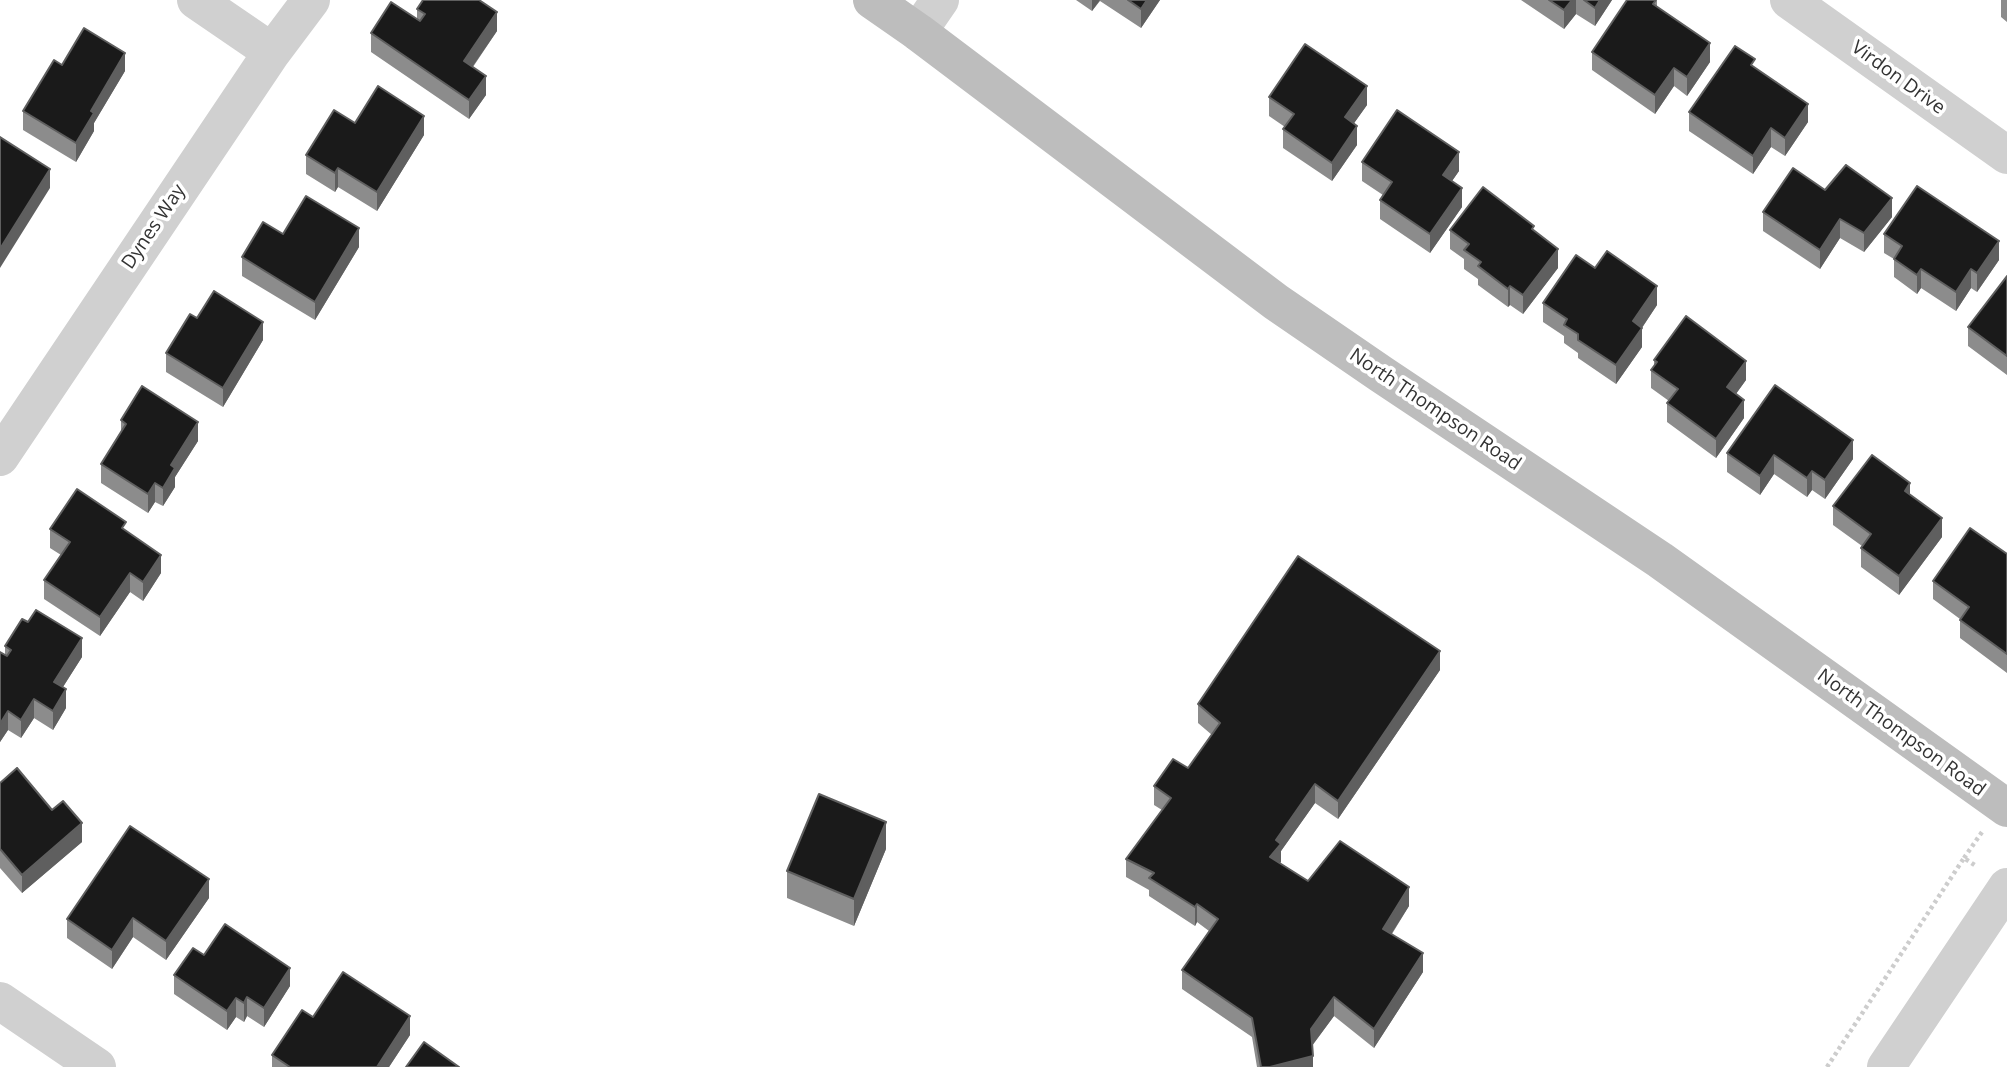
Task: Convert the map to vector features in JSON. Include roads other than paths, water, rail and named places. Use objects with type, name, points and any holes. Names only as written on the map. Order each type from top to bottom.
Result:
[{"type":"street","points":[[196,0],[272,51]]},
{"type":"street","name":"Dynes Way","points":[[0,457],[272,51],[311,0]]},
{"type":"street","name":"North Thompson Road","points":[[872,0],[1276,302],[1660,560],[2007,808]]},
{"type":"street","points":[[918,32],[940,0]]},
{"type":"street","name":"Virdon Drive","points":[[1790,0],[2007,155]]},
{"type":"street","points":[[1886,1067],[2007,887]]},
{"type":"street","points":[[0,1001],[97,1067]]}]
